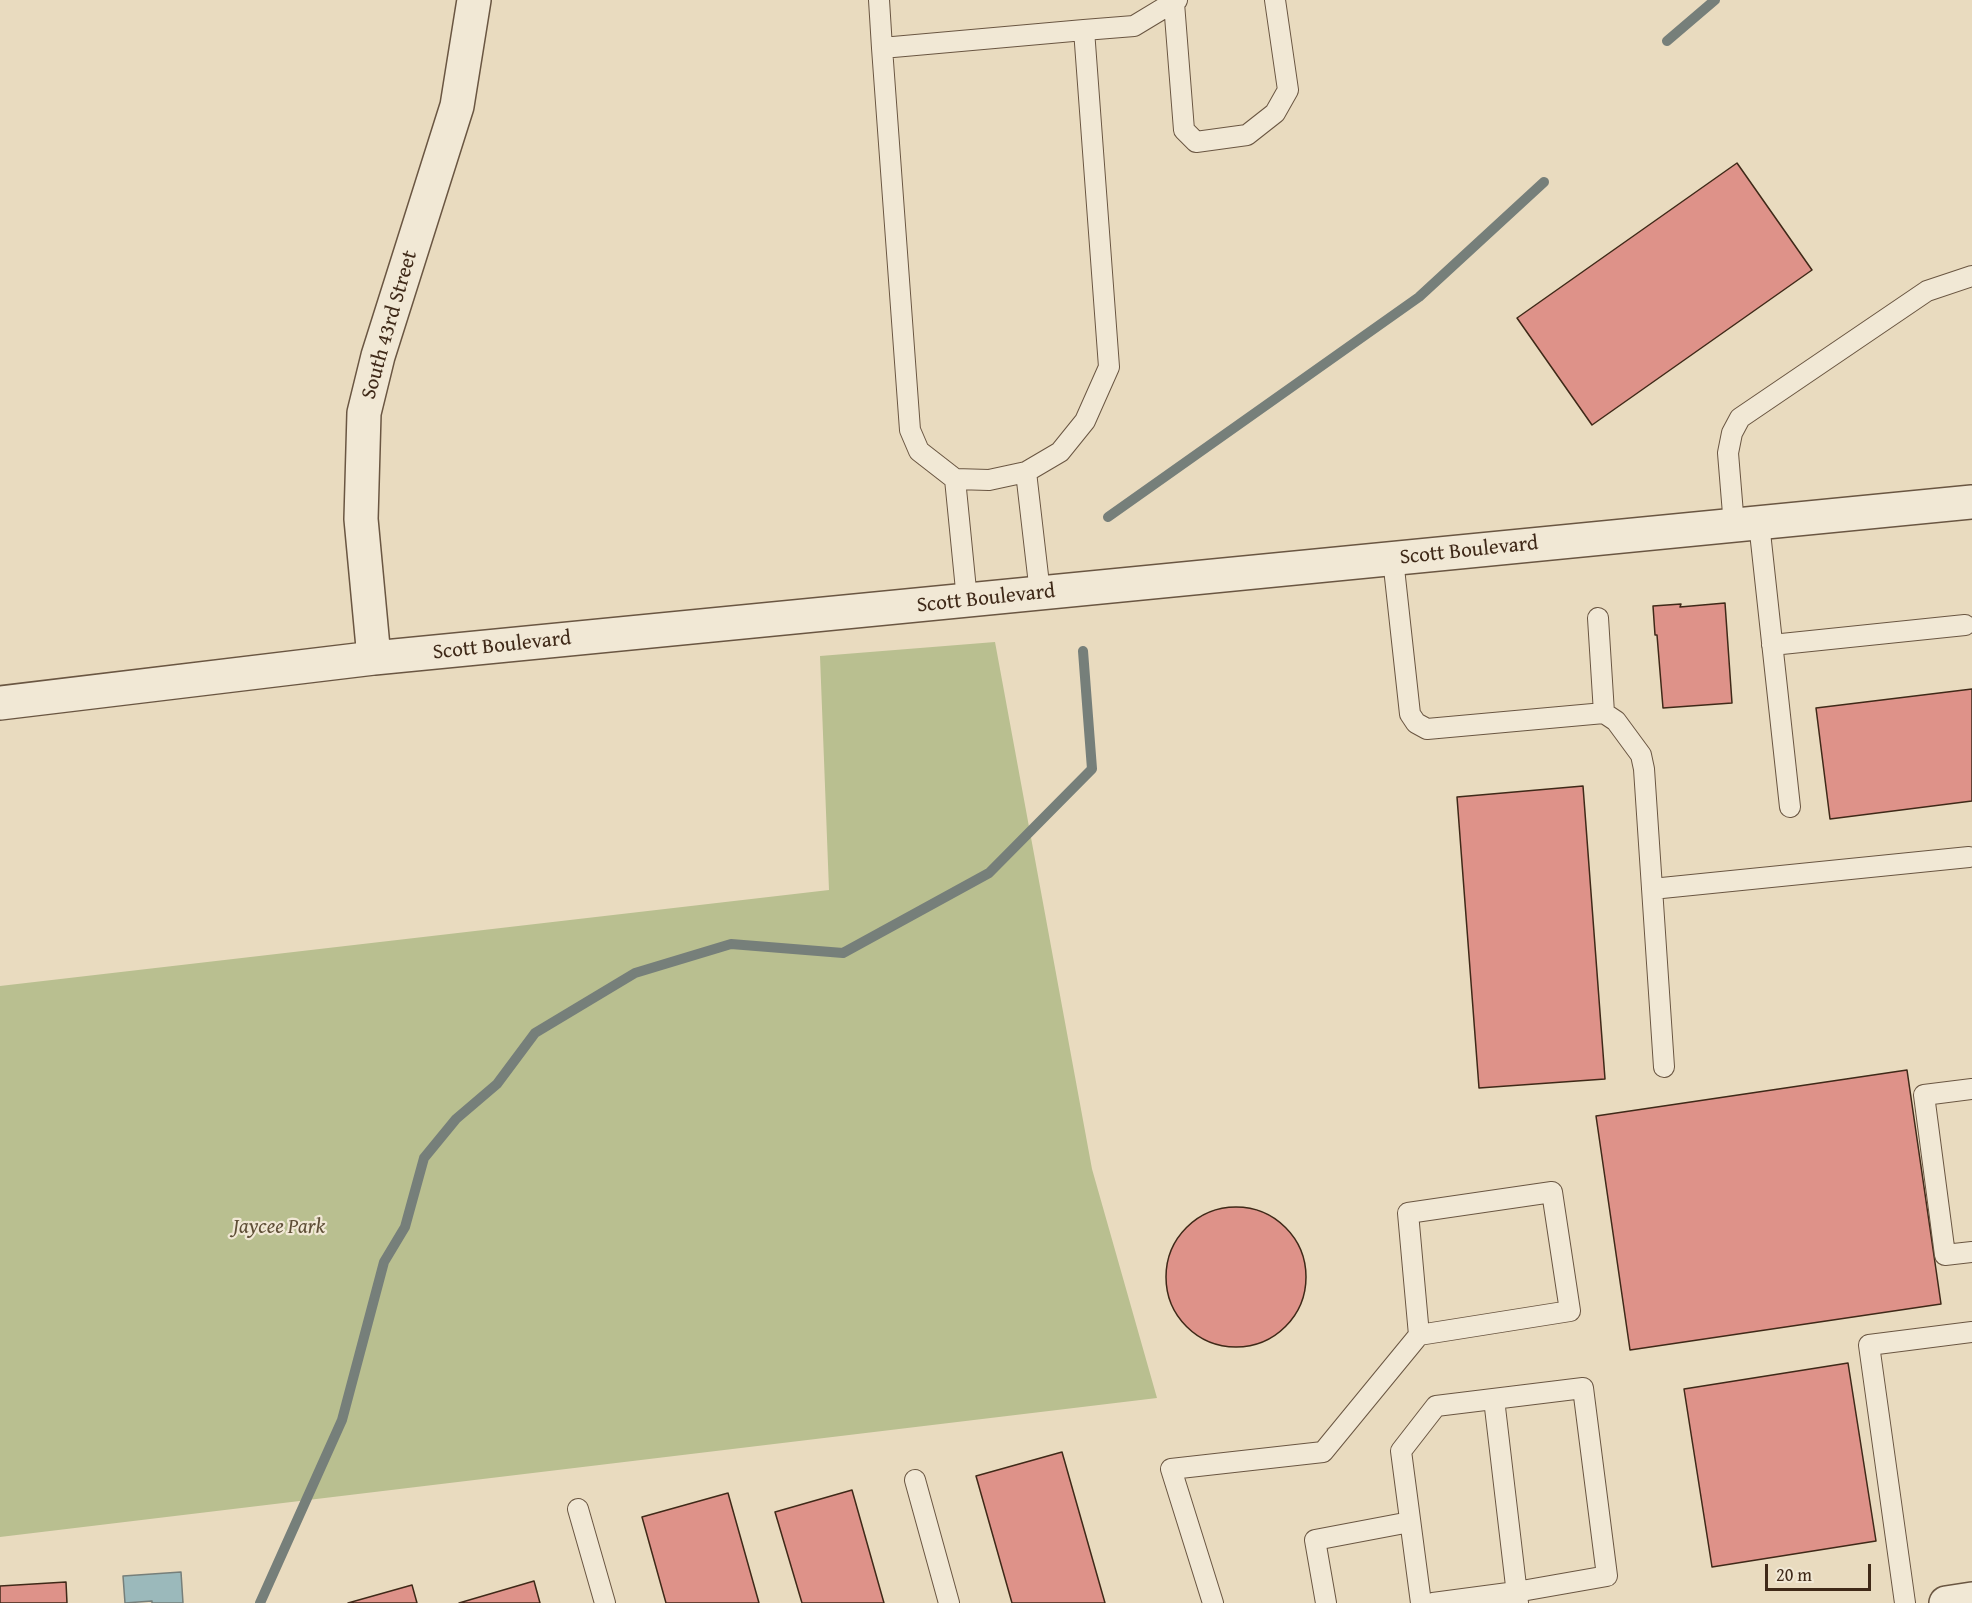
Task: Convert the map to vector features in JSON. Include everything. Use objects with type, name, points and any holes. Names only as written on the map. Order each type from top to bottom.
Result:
[{"type":"street","name":"South 43rd Street","points":[[374,658],[361,519],[364,413],[378,356],[458,106],[474,0]]},
{"type":"street","name":"Scott Boulevard","points":[[0,703],[374,658],[1972,502]]},
{"type":"street","points":[[1946,1603],[1972,1599]]},
{"type":"lane","points":[[879,0],[910,430],[918,451],[955,479],[989,480],[1026,472],[1060,452],[1085,421],[1109,367],[1084,30]]},
{"type":"lane","points":[[882,48],[1134,26],[1176,2],[1184,130],[1196,142],[1247,135],[1275,113],[1288,90],[1275,0]]},
{"type":"lane","points":[[1790,807],[1772,645],[1747,524],[1728,453],[1732,433],[1740,418],[1927,291],[1972,276]]},
{"type":"lane","points":[[1026,472],[1040,593]]},
{"type":"lane","points":[[955,479],[967,600]]},
{"type":"lane","points":[[1393,559],[1410,714],[1416,723],[1427,729],[1604,713],[1616,721],[1641,755],[1664,1067]]},
{"type":"lane","points":[[1598,618],[1604,713]]},
{"type":"lane","points":[[1772,645],[1965,625]]},
{"type":"lane","points":[[1652,889],[1971,857]]},
{"type":"lane","points":[[1972,1089],[1924,1095],[1945,1255],[1972,1252]]},
{"type":"lane","points":[[1213,1603],[1171,1469],[1323,1452],[1419,1335],[1570,1311],[1552,1192],[1408,1213],[1419,1335]]},
{"type":"lane","points":[[1905,1603],[1869,1345],[1972,1332]]},
{"type":"lane","points":[[1421,1603],[1401,1451],[1436,1406],[1583,1388],[1607,1576],[1517,1598],[1433,1603]]},
{"type":"lane","points":[[1494,1399],[1517,1598]]},
{"type":"lane","points":[[915,1480],[949,1603]]},
{"type":"lane","points":[[578,1509],[605,1603]]},
{"type":"lane","points":[[1326,1603],[1315,1540],[1410,1522]]},
{"type":"green space","name":"Jaycee Park","points":[[995,642],[1092,1169],[1157,1398],[0,1537],[0,986],[829,890],[820,656]]},
{"type":"water","points":[[181,1572],[183,1603],[152,1603],[152,1601],[125,1603],[123,1576]]},
{"type":"building","points":[[1737,163],[1812,270],[1592,425],[1517,318]]},
{"type":"building","points":[[1725,603],[1732,703],[1663,708],[1653,606],[1681,604],[1680,607]]},
{"type":"building","points":[[1972,689],[1972,801],[1830,819],[1816,708]]},
{"type":"building","points":[[1583,786],[1605,1079],[1479,1088],[1457,797]]},
{"type":"building","points":[[1907,1070],[1941,1304],[1630,1350],[1596,1116]]},
{"type":"building","points":[[1236,1207],[1263,1213],[1275,1219],[1285,1228],[1294,1238],[1300,1250],[1306,1277],[1300,1304],[1294,1316],[1285,1326],[1275,1335],[1263,1341],[1236,1347],[1209,1341],[1197,1335],[1187,1326],[1178,1316],[1172,1304],[1166,1277],[1172,1250],[1178,1238],[1187,1228],[1197,1219],[1209,1213]]},
{"type":"building","points":[[1848,1363],[1876,1541],[1712,1567],[1684,1389]]},
{"type":"building","points":[[1062,1452],[1105,1603],[1012,1603],[976,1476]]},
{"type":"building","points":[[852,1490],[884,1603],[802,1603],[775,1512]]},
{"type":"building","points":[[728,1493],[759,1603],[666,1603],[642,1517]]},
{"type":"building","points":[[534,1581],[540,1603],[459,1603]]},
{"type":"building","points":[[66,1582],[67,1603],[0,1603],[0,1586]]},
{"type":"building","points":[[412,1585],[417,1603],[348,1603]]},
{"type":"waterway","points":[[1667,41],[1715,0]]},
{"type":"waterway","points":[[1108,517],[1419,297],[1544,182]]},
{"type":"waterway","points":[[260,1603],[342,1420],[384,1262],[405,1227],[424,1158],[456,1119],[497,1084],[535,1033],[635,973],[731,944],[843,953],[989,873],[1092,769],[1083,651]]}]
